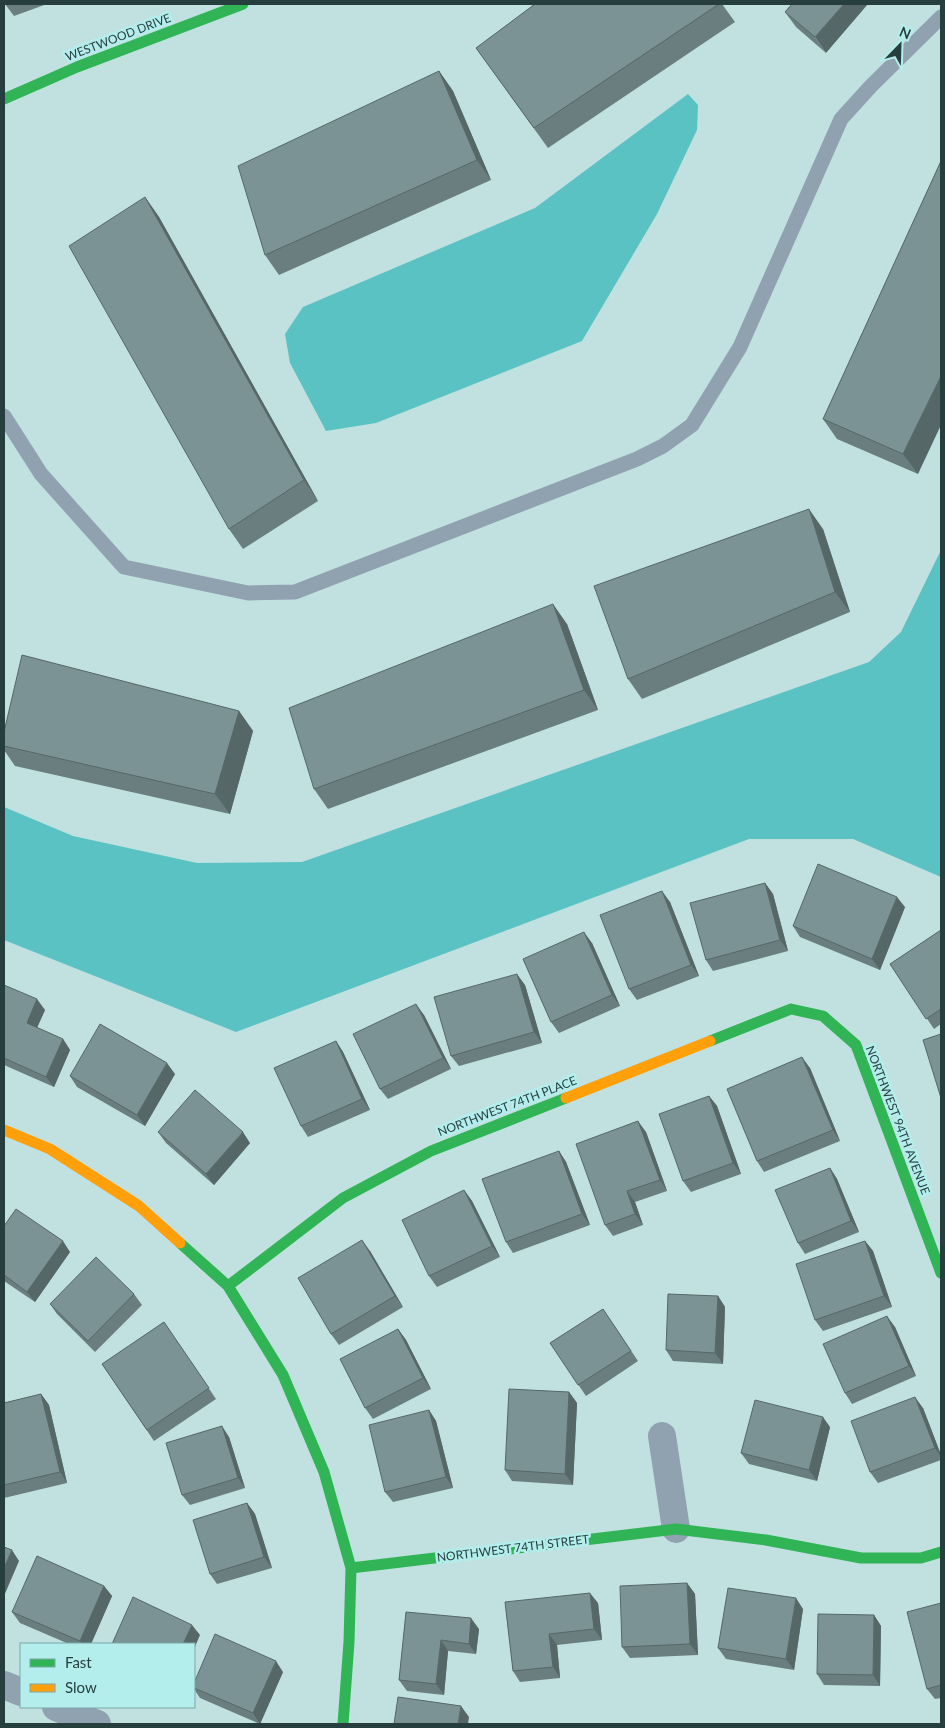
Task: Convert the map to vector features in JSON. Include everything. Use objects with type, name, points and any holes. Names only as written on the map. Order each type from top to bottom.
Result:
[{"type":"street","name":"WESTWOOD DRIVE","points":[[4,99],[76,67],[243,4]]},
{"type":"street","name":"NORTHWEST 74TH PLACE","points":[[228,1286],[343,1198],[430,1151],[791,1010],[823,1016]]},
{"type":"street","name":"NORTHWEST 94TH AVENUE","points":[[823,1016],[856,1045],[941,1273]]},
{"type":"street","points":[[4,1130],[50,1149],[139,1206],[228,1286],[283,1374],[324,1472],[351,1568],[349,1642],[342,1724]]},
{"type":"street","points":[[662,1436],[676,1529]]},
{"type":"street","name":"NORTHWEST 74TH STREET","points":[[351,1568],[676,1529],[766,1540],[861,1558],[921,1558],[941,1552]]},
{"type":"street","points":[[4,1685],[20,1692]]},
{"type":"street","points":[[58,1708],[97,1724]]},
{"type":"lane","points":[[4,416],[41,474],[124,567],[248,593],[295,592],[637,459],[663,446],[692,425],[740,348],[842,119],[871,86],[941,17]]},
{"type":"water","points":[[688,94],[698,105],[697,130],[657,214],[582,341],[376,423],[326,431],[290,363],[285,334],[303,307],[535,208]]},
{"type":"water","points":[[941,550],[941,877],[853,839],[749,839],[236,1032],[4,940],[4,807],[73,836],[197,863],[302,862],[869,662],[901,632]]},
{"type":"building","points":[[535,4],[719,4],[534,128],[476,48]]},
{"type":"building","points":[[792,4],[844,4],[815,37],[785,12]]},
{"type":"building","points":[[439,71],[477,160],[265,255],[238,166]]},
{"type":"building","points":[[941,161],[941,376],[903,454],[823,419]]},
{"type":"building","points":[[145,197],[304,480],[229,529],[69,246]]},
{"type":"building","points":[[809,509],[835,592],[628,679],[594,586]]},
{"type":"building","points":[[553,604],[584,690],[314,789],[289,708]]},
{"type":"building","points":[[22,655],[239,711],[215,794],[4,746],[4,732]]},
{"type":"building","points":[[818,864],[897,897],[872,959],[793,926]]},
{"type":"building","points":[[765,883],[780,940],[706,960],[690,903]]},
{"type":"building","points":[[662,891],[691,965],[629,989],[600,915]]},
{"type":"building","points":[[941,930],[941,1009],[926,1019],[890,964]]},
{"type":"building","points":[[584,932],[612,995],[551,1022],[523,959]]},
{"type":"building","points":[[517,974],[534,1032],[451,1056],[434,997]]},
{"type":"building","points":[[4,985],[37,999],[27,1023],[63,1039],[46,1077],[4,1058]]},
{"type":"building","points":[[416,1004],[443,1058],[380,1089],[353,1034]]},
{"type":"building","points":[[100,1024],[167,1063],[137,1115],[70,1076]]},
{"type":"building","points":[[941,1034],[941,1098],[923,1040]]},
{"type":"building","points":[[336,1041],[362,1099],[301,1126],[274,1068]]},
{"type":"building","points":[[802,1057],[833,1130],[757,1161],[727,1089]]},
{"type":"building","points":[[195,1090],[243,1132],[206,1174],[158,1132]]},
{"type":"building","points":[[709,1096],[733,1163],[683,1181],[659,1114]]},
{"type":"building","points":[[638,1121],[660,1180],[627,1191],[635,1214],[605,1225],[576,1144]]},
{"type":"building","points":[[559,1151],[582,1214],[506,1242],[482,1179]]},
{"type":"building","points":[[830,1168],[851,1221],[798,1243],[775,1190]]},
{"type":"building","points":[[464,1190],[492,1246],[429,1276],[402,1220]]},
{"type":"building","points":[[16,1209],[63,1241],[27,1292],[4,1275],[4,1226]]},
{"type":"building","points":[[362,1240],[395,1296],[331,1334],[298,1278]]},
{"type":"building","points":[[865,1241],[884,1296],[815,1320],[796,1264]]},
{"type":"building","points":[[96,1257],[134,1294],[88,1341],[50,1304]]},
{"type":"building","points":[[668,1294],[718,1296],[715,1353],[666,1350]]},
{"type":"building","points":[[603,1309],[631,1351],[578,1385],[550,1343]]},
{"type":"building","points":[[887,1316],[909,1366],[845,1393],[823,1344]]},
{"type":"building","points":[[164,1322],[209,1388],[147,1430],[102,1364]]},
{"type":"building","points":[[398,1329],[423,1378],[365,1408],[340,1359]]},
{"type":"building","points":[[509,1389],[569,1392],[565,1474],[505,1470]]},
{"type":"building","points":[[41,1394],[60,1472],[4,1485],[4,1403]]},
{"type":"building","points":[[915,1397],[935,1448],[870,1472],[851,1421]]},
{"type":"building","points":[[755,1400],[823,1417],[809,1470],[741,1453]]},
{"type":"building","points":[[429,1410],[446,1477],[385,1492],[369,1425]]},
{"type":"building","points":[[222,1426],[238,1478],[182,1495],[166,1443]]},
{"type":"building","points":[[247,1503],[264,1557],[210,1574],[193,1520]]},
{"type":"building","points":[[4,1547],[12,1550],[4,1568]]},
{"type":"building","points":[[37,1556],[104,1586],[80,1641],[12,1612]]},
{"type":"building","points":[[687,1583],[690,1644],[622,1647],[620,1586]]},
{"type":"building","points":[[728,1588],[796,1598],[786,1659],[718,1648]]},
{"type":"building","points":[[590,1593],[594,1629],[549,1634],[553,1667],[513,1671],[505,1602]]},
{"type":"building","points":[[133,1597],[192,1625],[183,1643],[112,1643]]},
{"type":"building","points":[[941,1603],[941,1685],[927,1689],[907,1612]]},
{"type":"building","points":[[406,1612],[471,1618],[469,1644],[441,1640],[436,1684],[399,1680]]},
{"type":"building","points":[[818,1614],[874,1615],[873,1675],[817,1674]]},
{"type":"building","points":[[215,1634],[276,1661],[253,1713],[195,1688],[195,1681]]},
{"type":"building","points":[[398,1697],[461,1706],[458,1724],[394,1724]]},
{"type":"traffic: fast","points":[[4,99],[77,67],[243,4]]},
{"type":"traffic: fast","points":[[710,1041],[791,1009],[823,1016],[856,1045],[941,1273]]},
{"type":"traffic: fast","points":[[228,1286],[343,1198],[431,1151],[566,1098]]},
{"type":"traffic: fast","points":[[180,1243],[228,1286],[283,1375],[324,1472],[351,1568],[349,1642],[343,1724]]},
{"type":"traffic: fast","points":[[351,1568],[676,1529],[766,1540],[861,1558],[921,1558],[941,1552]]},
{"type":"traffic: slow","points":[[566,1098],[710,1041]]},
{"type":"traffic: slow","points":[[4,1130],[50,1149],[139,1206],[180,1243]]}]
